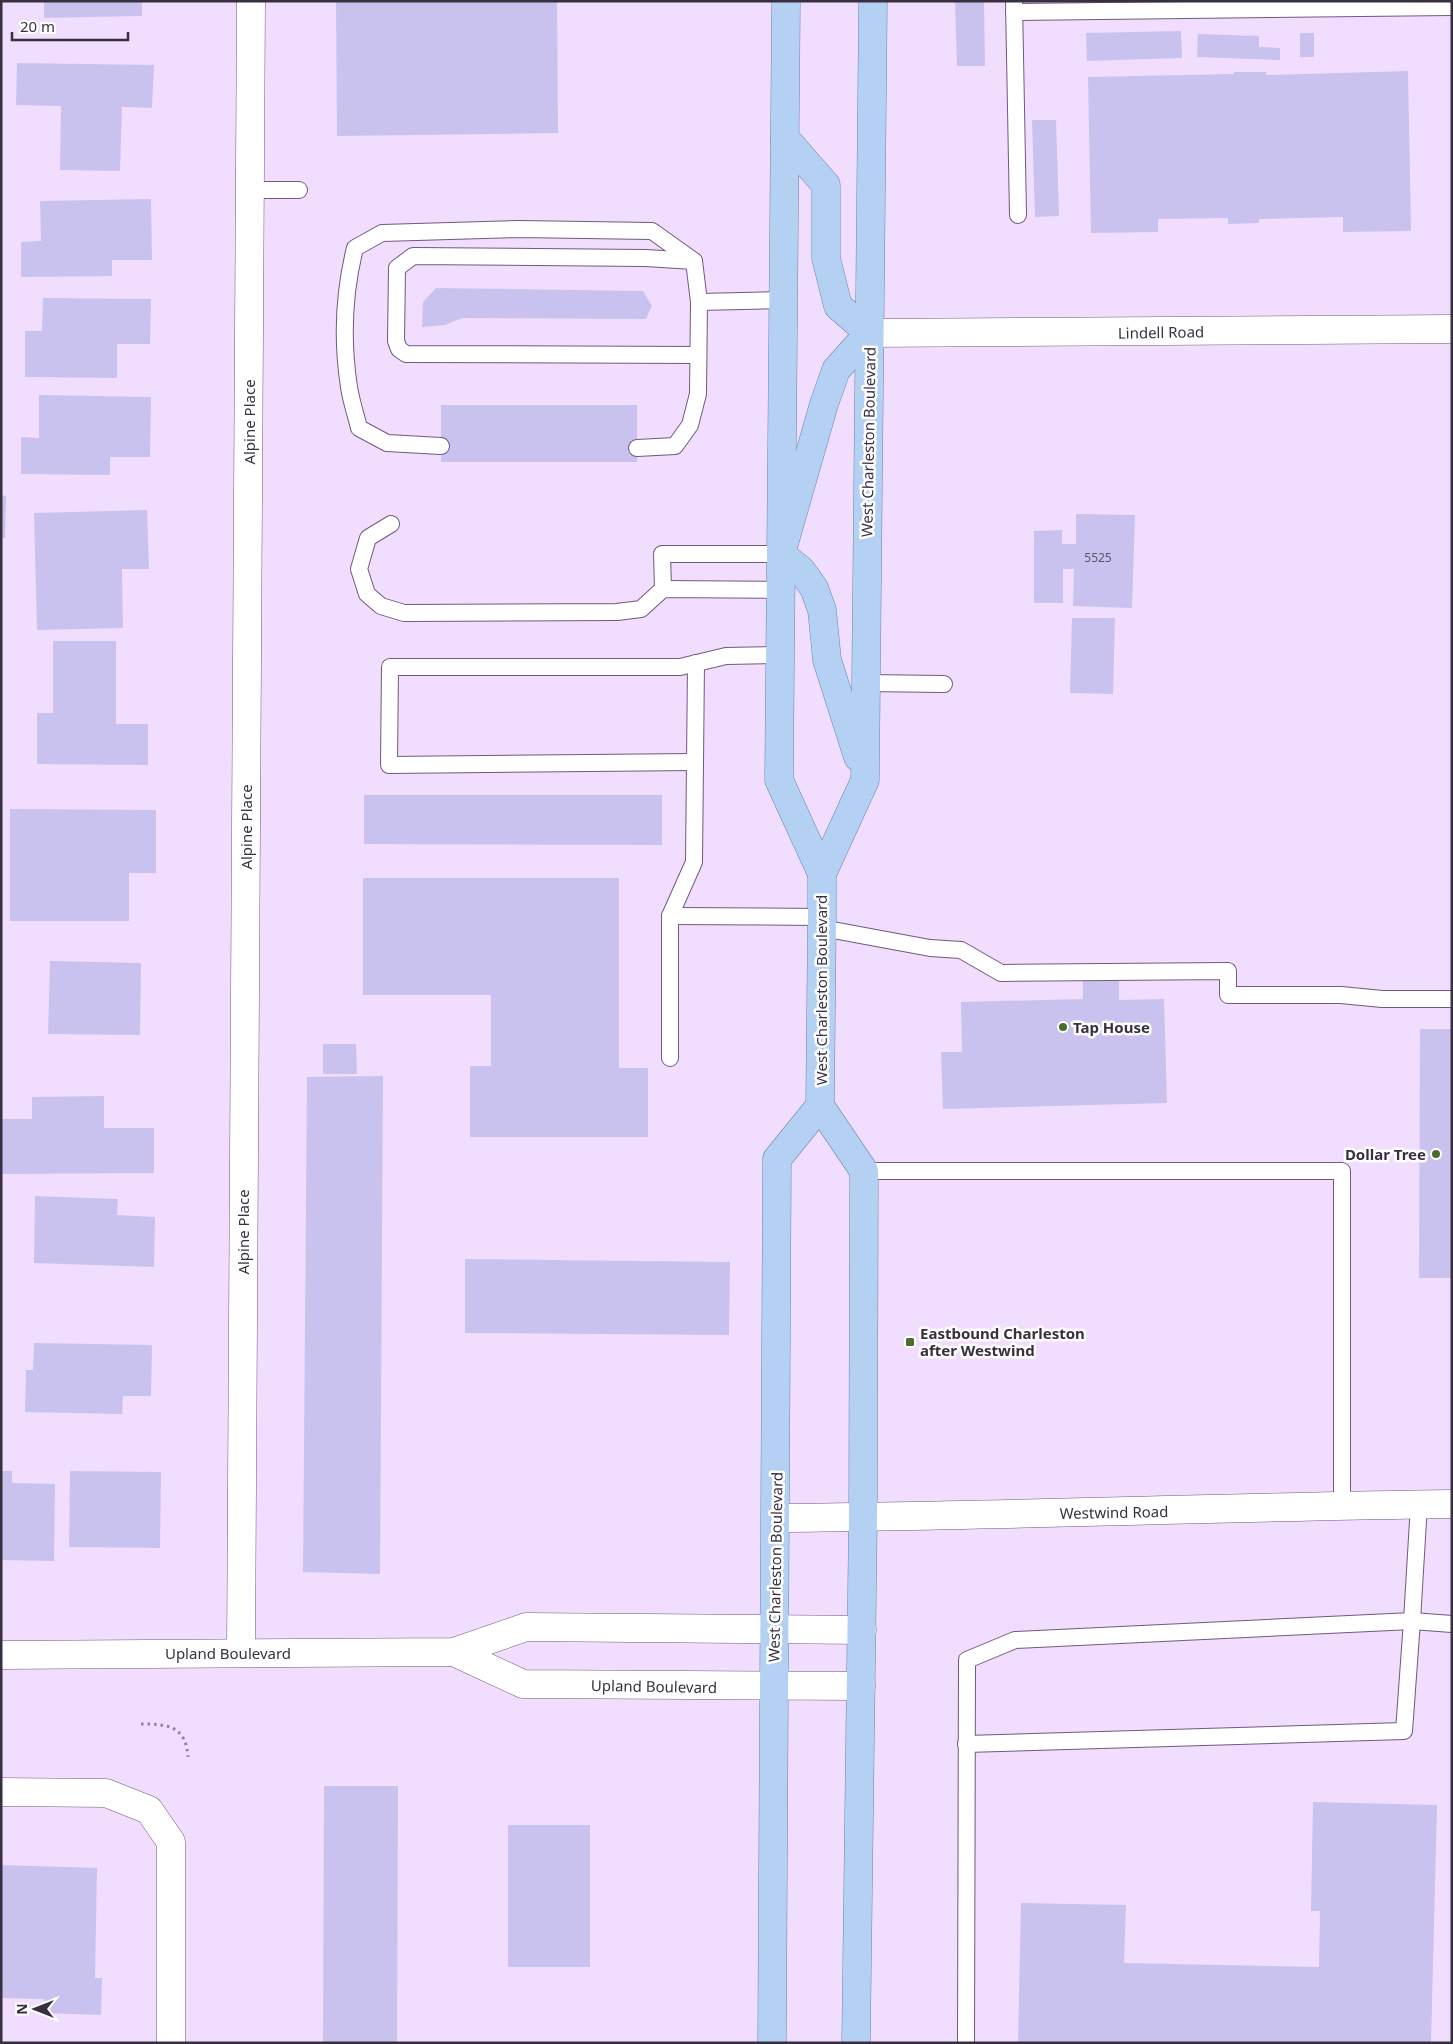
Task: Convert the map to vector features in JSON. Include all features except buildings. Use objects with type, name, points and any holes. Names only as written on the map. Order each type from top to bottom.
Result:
[{"type":"main road","name":"West Charleston Boulevard","points":[[786,1],[779,780],[822,874],[820,1106],[864,1171]]},
{"type":"main road","name":"West Charleston Boulevard","points":[[822,874],[866,780],[873,1]]},
{"type":"main road","points":[[784,138],[826,185],[826,258],[838,306],[869,334],[836,370],[824,404],[781,554],[801,570],[814,588],[822,610],[827,660],[866,780]]},
{"type":"main road","name":"West Charleston Boulevard","points":[[772,2043],[778,1159],[820,1106]]},
{"type":"main road","points":[[856,2043],[862,1630],[864,1171]]},
{"type":"street","name":"Alpine Place","points":[[241,1652],[251,1]]},
{"type":"street","name":"Lindell Road","points":[[869,334],[1452,329]]},
{"type":"street","name":"Westwind Road","points":[[776,1518],[1452,1504]]},
{"type":"street","name":"Upland Boulevard","points":[[1,1654],[454,1652],[526,1627],[862,1630]]},
{"type":"street","name":"Upland Boulevard","points":[[454,1652],[523,1684],[774,1687],[861,1686]]},
{"type":"street","points":[[1,1792],[106,1793],[148,1810],[171,1842],[171,2043]]},
{"type":"lane","points":[[1018,215],[1014,7],[1452,7]]},
{"type":"lane","points":[[250,190],[299,190]]},
{"type":"lane","points":[[441,446],[388,443],[359,428],[349,387],[345,336],[347,279],[355,248],[382,233],[518,229],[652,231],[694,261],[699,302],[698,394],[690,425],[675,446],[637,448]]},
{"type":"lane","points":[[694,261],[646,258],[413,256],[397,268],[396,341],[399,349],[406,354],[698,355]]},
{"type":"lane","points":[[699,302],[783,300]]},
{"type":"lane","points":[[391,524],[368,538],[359,570],[367,594],[381,606],[404,613],[618,612],[641,608],[663,589],[781,590]]},
{"type":"lane","points":[[663,589],[662,554],[781,554]]},
{"type":"lane","points":[[695,762],[389,765],[390,667],[680,667],[726,656],[781,656]]},
{"type":"lane","points":[[670,1058],[670,916],[694,862],[696,663]]},
{"type":"lane","points":[[866,682],[944,684]]},
{"type":"lane","points":[[670,916],[822,923],[930,948],[960,950],[1001,973],[1228,971],[1228,995],[1342,995],[1382,999],[1452,999]]},
{"type":"lane","points":[[864,1171],[1342,1171],[1342,1505]]},
{"type":"lane","points":[[966,1744],[1404,1731],[1419,1504]]},
{"type":"lane","points":[[966,2043],[967,1660],[1015,1640],[1412,1621],[1452,1624]]},
{"type":"path","points":[[142,1724],[170,1726],[179,1732],[188,1747],[188,1757]]},
{"type":"place","name":"Tap House","points":[[1063,1027]]},
{"type":"place","name":"Dollar Tree","points":[[1436,1154]]},
{"type":"place","name":"Eastbound Charleston after Westwind","points":[[910,1342]]}]
